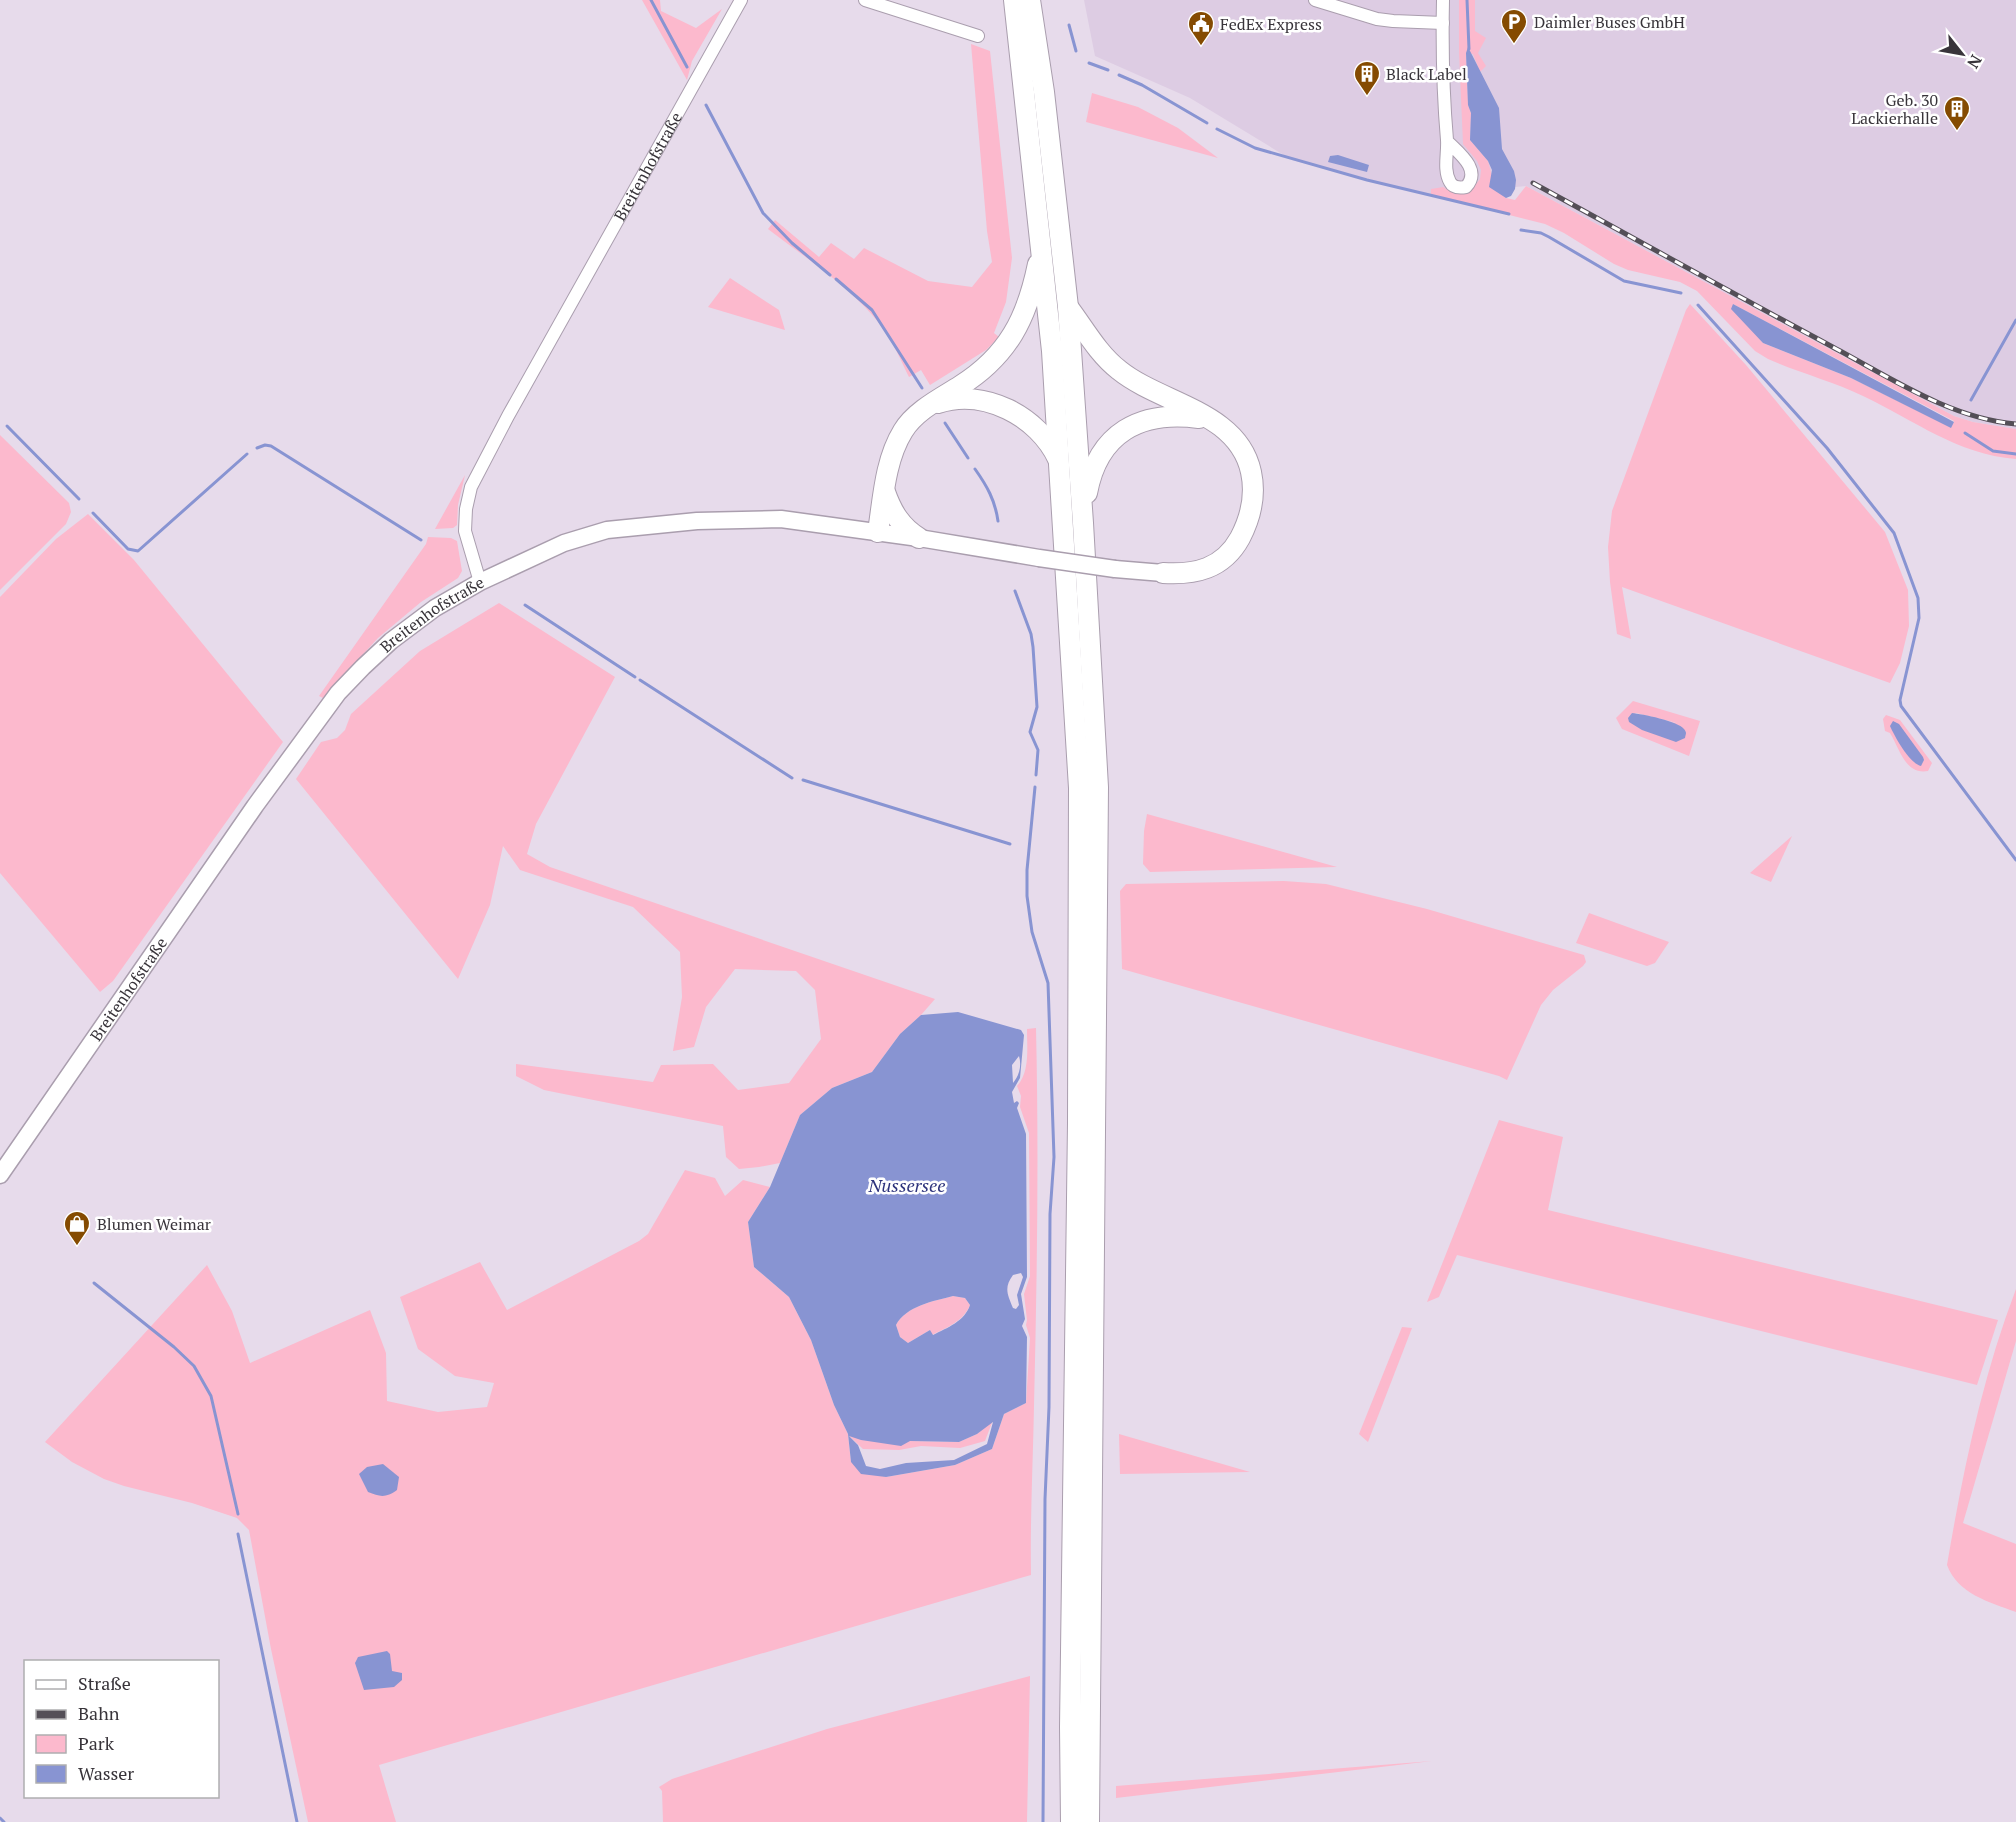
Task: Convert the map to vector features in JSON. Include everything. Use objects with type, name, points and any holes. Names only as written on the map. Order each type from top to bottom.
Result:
[{"type":"highway","points":[[1014,0],[1042,246],[1060,465],[1078,788],[1078,1123],[1070,1727],[1071,1822]]},
{"type":"highway","points":[[1030,0],[1044,93],[1068,307],[1098,787],[1089,1822]]},
{"type":"highway","points":[[878,532],[895,447],[904,429],[929,405],[974,377],[998,355],[1020,324],[1032,292],[1042,246]]},
{"type":"highway","points":[[1068,307],[1117,369],[1140,386],[1210,420],[1237,441],[1249,462],[1254,484],[1252,508],[1245,529],[1235,547],[1222,559],[1204,570],[1186,574],[1163,573]]},
{"type":"highway","points":[[929,405],[949,399],[980,400],[1015,412],[1037,429],[1052,446],[1060,465]]},
{"type":"highway","points":[[1083,523],[1087,490],[1095,463],[1107,446],[1126,427],[1157,417],[1182,416],[1210,420]]},
{"type":"highway","points":[[885,492],[897,518],[908,531],[919,538]]},
{"type":"main road","points":[[480,582],[564,543],[607,531],[697,521],[781,519],[1115,569],[1163,573]]},
{"type":"main road","name":"Breitenhofstraße","points":[[0,1174],[255,806],[338,693],[391,641],[435,608],[480,582]]},
{"type":"street","name":"Breitenhofstraße","points":[[480,582],[465,531],[466,509],[471,487],[513,406],[741,0]]},
{"type":"street","points":[[865,0],[978,36]]},
{"type":"street","points":[[1315,0],[1377,19],[1443,23]]},
{"type":"street","points":[[1443,0],[1444,120],[1447,141]]},
{"type":"shaded area","points":[[1084,0],[2016,0],[2016,429],[1973,422],[1954,416],[1526,186],[1431,195],[1292,160],[1190,98],[1095,56]]},
{"type":"green space","points":[[642,0],[660,0],[661,11],[696,28],[722,9],[692,61],[687,80]]},
{"type":"green space","points":[[1459,0],[1475,0],[1475,31],[1486,38],[1478,53],[1486,66],[1480,72],[1473,54],[1466,53],[1468,105],[1471,113],[1470,140],[1488,161],[1492,176],[1506,198],[1515,200],[1526,186],[1954,416],[1973,422],[2016,429],[2016,459],[1974,451],[1937,435],[1851,391],[1768,359],[1755,351],[1697,291],[1680,282],[1628,270],[1614,264],[1545,224],[1431,195],[1431,189],[1443,187],[1455,194],[1469,193],[1480,179],[1481,170],[1477,161],[1463,144]],"holes":[[[1733,304],[1954,421],[1951,427],[1851,378],[1763,343]]]},
{"type":"green space","points":[[971,44],[990,51],[1012,258],[1006,302],[994,333],[999,337],[986,350],[930,385],[921,370],[909,377],[887,334],[858,300],[768,229],[775,220],[819,257],[831,243],[854,259],[864,248],[928,281],[972,287],[992,262],[987,231]]},
{"type":"green space","points":[[1092,93],[1138,107],[1178,128],[1218,158],[1086,122]]},
{"type":"green space","points":[[730,278],[779,310],[785,330],[708,307]]},
{"type":"green space","points":[[1690,304],[1746,365],[1885,532],[1908,590],[1909,626],[1900,663],[1890,683],[1622,587],[1631,639],[1617,634],[1608,547],[1612,511]]},
{"type":"green space","points":[[0,435],[69,503],[71,512],[66,524],[0,590]]},
{"type":"green space","points":[[465,475],[458,505],[457,525],[453,528],[435,529]]},
{"type":"green space","points":[[88,514],[134,560],[283,742],[113,981],[100,992],[0,873],[0,597],[56,539]]},
{"type":"green space","points":[[428,537],[451,538],[457,541],[462,571],[458,578],[421,602],[378,638],[323,698],[319,696],[426,544]]},
{"type":"green space","points":[[499,603],[615,677],[536,824],[527,854],[550,867],[935,999],[900,1034],[872,1072],[832,1088],[800,1115],[780,1163],[739,1169],[726,1157],[723,1126],[544,1090],[516,1076],[516,1064],[653,1082],[661,1065],[713,1064],[738,1090],[789,1083],[821,1039],[815,990],[796,971],[735,969],[706,1007],[694,1047],[673,1051],[682,997],[680,952],[633,907],[520,870],[503,846],[490,905],[458,979],[296,779],[321,742],[337,738],[345,730],[351,714],[420,651]]},
{"type":"green space","points":[[1633,701],[1700,721],[1689,756],[1622,729],[1616,718]],"holes":[[[1636,713],[1677,723],[1628,718]]]},
{"type":"green space","points":[[1886,715],[1900,720],[1932,763],[1928,771],[1914,769],[1904,760],[1890,733],[1885,731],[1883,719]]},
{"type":"green space","points":[[1147,814],[1337,867],[1150,872],[1143,864]]},
{"type":"green space","points":[[1792,836],[1771,882],[1750,873]]},
{"type":"green space","points":[[1284,881],[1326,884],[1427,909],[1584,955],[1586,962],[1553,990],[1541,1005],[1507,1080],[1122,969],[1120,891],[1126,884]]},
{"type":"green space","points":[[1589,913],[1669,942],[1655,963],[1647,966],[1576,943]]},
{"type":"green space","points":[[1036,1028],[1037,1217],[1031,1575],[379,1765],[396,1822],[308,1822],[271,1649],[249,1530],[237,1518],[104,1479],[72,1462],[45,1442],[207,1265],[232,1311],[250,1363],[370,1310],[386,1353],[387,1401],[438,1412],[487,1407],[494,1383],[455,1376],[418,1349],[400,1297],[480,1262],[507,1310],[639,1241],[648,1234],[685,1170],[715,1178],[725,1196],[743,1180],[770,1187],[748,1222],[754,1267],[789,1297],[811,1340],[834,1405],[848,1434],[910,1441],[959,1442],[977,1434],[993,1420],[985,1441],[960,1448],[921,1446],[899,1450],[863,1449],[848,1435],[851,1462],[886,1477],[955,1465],[992,1449],[1004,1414],[1026,1403],[1030,1338],[1026,1325],[1024,1294],[1030,1276],[1029,1133],[1020,1107],[1021,1096],[1017,1086],[1026,1067],[1027,1029]]},
{"type":"green space","points":[[1499,1120],[1563,1137],[1548,1210],[1998,1320],[1977,1385],[1457,1255],[1439,1297],[1427,1302]]},
{"type":"green space","points":[[2016,1289],[2016,1341],[1963,1523],[2016,1544],[2016,1612],[1967,1590],[1952,1575],[1947,1565],[1983,1391]]},
{"type":"green space","points":[[953,1296],[965,1298],[970,1305],[959,1320],[932,1335],[930,1330],[908,1343],[900,1337],[896,1325],[906,1313],[921,1305]]},
{"type":"green space","points":[[1402,1327],[1412,1328],[1368,1442],[1359,1434]]},
{"type":"green space","points":[[1119,1434],[1250,1472],[1120,1474]]},
{"type":"green space","points":[[1030,1676],[1027,1822],[663,1822],[662,1791],[659,1787],[672,1779],[827,1729]]},
{"type":"green space","points":[[1432,1761],[1116,1798],[1116,1786]]},
{"type":"water","points":[[1468,47],[1499,108],[1502,149],[1514,171],[1516,180],[1515,189],[1511,196],[1506,198],[1489,187],[1492,170],[1488,161],[1470,140],[1471,113],[1468,105],[1466,53]]},
{"type":"water","points":[[1338,155],[1369,165],[1367,172],[1328,162],[1330,156]]},
{"type":"water","points":[[1733,304],[1954,422],[1951,428],[1851,378],[1763,343],[1731,309]]},
{"type":"water","points":[[1632,713],[1675,723],[1685,730],[1685,738],[1676,742],[1642,730],[1629,722],[1628,718]]},
{"type":"water","points":[[1893,721],[1899,724],[1923,757],[1921,766],[1907,755],[1899,743],[1890,726]]},
{"type":"water","name":"Nussersee","points":[[958,1012],[1021,1030],[1024,1035],[1020,1078],[1012,1092],[1014,1103],[1017,1101],[1019,1103],[1017,1108],[1026,1134],[1027,1277],[1021,1294],[1025,1319],[1022,1326],[1027,1337],[1026,1403],[1004,1414],[992,1449],[955,1465],[886,1477],[861,1474],[851,1462],[848,1434],[834,1405],[811,1340],[789,1297],[754,1267],[748,1222],[770,1187],[800,1115],[832,1088],[872,1072],[900,1034],[921,1015]],"holes":[[[1019,1056],[1019,1071],[1013,1083],[1012,1065]],[[1021,1273],[1023,1277],[1017,1295],[1019,1305],[1016,1309],[1013,1308],[1007,1291],[1008,1283],[1013,1275]],[[953,1296],[965,1298],[970,1305],[960,1320],[950,1327],[933,1335],[930,1330],[908,1343],[900,1337],[896,1325],[906,1313],[921,1305]],[[993,1422],[987,1444],[954,1460],[906,1463],[880,1469],[866,1466],[858,1445],[849,1436],[901,1446],[910,1441],[959,1442],[977,1434]]]},
{"type":"water","points":[[383,1464],[399,1477],[397,1490],[383,1496],[368,1492],[359,1474],[367,1467]]},
{"type":"water","points":[[387,1651],[390,1654],[392,1671],[402,1673],[402,1680],[394,1687],[364,1690],[355,1663],[358,1657]]},
{"type":"waterway","points":[[651,0],[687,67]]},
{"type":"waterway","points":[[1467,0],[1469,49]]},
{"type":"waterway","points":[[1069,25],[1076,51]]},
{"type":"waterway","points":[[1089,63],[1108,70]]},
{"type":"waterway","points":[[1119,75],[1142,85],[1207,123]]},
{"type":"waterway","points":[[706,105],[763,213],[792,243],[830,275]]},
{"type":"waterway","points":[[1217,129],[1255,148],[1367,180],[1509,214]]},
{"type":"waterway","points":[[1521,230],[1541,233],[1624,281],[1681,293]]},
{"type":"waterway","points":[[836,279],[872,310],[922,388]]},
{"type":"waterway","points":[[1698,305],[1827,448],[1894,533],[1918,598],[1919,618],[1900,700],[1901,706],[2016,860]]},
{"type":"waterway","points":[[1971,400],[2016,320]]},
{"type":"waterway","points":[[945,423],[968,458]]},
{"type":"waterway","points":[[7,426],[79,499]]},
{"type":"waterway","points":[[1965,433],[1993,451],[2016,454]]},
{"type":"waterway","points":[[257,448],[265,445],[271,446],[421,540]]},
{"type":"waterway","points":[[93,513],[128,549],[138,551],[247,454]]},
{"type":"waterway","points":[[975,469],[990,494],[998,521]]},
{"type":"waterway","points":[[1015,591],[1031,634],[1033,647],[1037,707],[1030,732],[1038,750],[1036,775]]},
{"type":"waterway","points":[[525,605],[635,677]]},
{"type":"waterway","points":[[640,680],[792,778]]},
{"type":"waterway","points":[[803,780],[1010,844]]},
{"type":"waterway","points":[[1035,787],[1027,870],[1027,896],[1032,932],[1048,983],[1054,1157],[1050,1214],[1049,1407],[1045,1499],[1043,1822]]},
{"type":"waterway","points":[[94,1283],[174,1347],[194,1366],[211,1396],[238,1514]]},
{"type":"waterway","points":[[238,1534],[297,1822]]},
{"type":"waterway","points":[[0,1818],[4,1822]]},
{"type":"railway","points":[[1533,183],[1919,394],[1966,413],[2016,424]]},
{"type":"place","name":"Daimler Buses GmbH","points":[[1514,45]]},
{"type":"place","name":"FedEx Express","points":[[1201,47]]},
{"type":"place","name":"Black Label","points":[[1367,97]]},
{"type":"place","name":"Geb. 30 Lackierhalle","points":[[1957,132]]},
{"type":"place","name":"Blumen Weimar","points":[[77,1247]]}]
